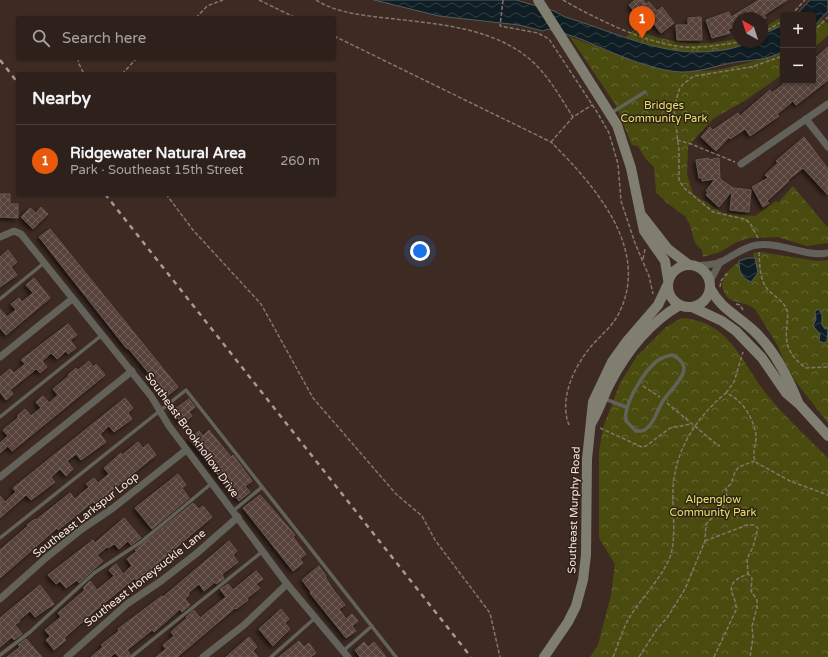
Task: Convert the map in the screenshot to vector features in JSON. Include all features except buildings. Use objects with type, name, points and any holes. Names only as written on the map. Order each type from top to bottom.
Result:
[{"type":"main road","points":[[538,1],[602,99],[617,125],[625,147],[644,230],[665,261],[671,298],[680,305],[692,307],[722,321],[736,331],[762,358],[786,393],[799,404],[828,436]]},
{"type":"main road","points":[[642,217],[668,249],[692,265],[702,269],[723,308],[754,330],[766,344],[792,387],[799,404]]},
{"type":"main road","points":[[668,283],[676,268],[692,265]]},
{"type":"main road","name":"Southeast Murphy Road","points":[[544,657],[568,622],[576,606],[584,580],[586,555],[587,459],[592,402],[612,362],[627,341],[658,305],[668,283]]},
{"type":"main road","points":[[692,307],[704,301],[710,284]]},
{"type":"main road","name":"Southeast Murphy Road","points":[[590,425],[620,367],[635,345],[652,326],[668,312],[680,305]]},
{"type":"street","points":[[741,164],[828,104]]},
{"type":"street","points":[[806,120],[828,147]]},
{"type":"street","name":"Southeast Brookhollow Drive","points":[[0,237],[14,231],[21,234],[72,299],[132,371],[186,450],[236,514],[287,584],[346,654]]},
{"type":"street","points":[[692,265],[720,262],[739,251],[759,245],[778,246],[809,254],[828,253]]},
{"type":"street","points":[[710,284],[720,262]]},
{"type":"street","points":[[0,357],[72,299]]},
{"type":"street","points":[[0,478],[132,371]]},
{"type":"street","name":"Southeast Larkspur Loop","points":[[0,599],[47,557],[82,529],[113,508],[186,450]]},
{"type":"street","name":"Southeast Honeysuckle Lane","points":[[67,657],[127,604],[197,553],[236,514]]},
{"type":"street","points":[[203,657],[244,624],[287,584]]},
{"type":"street","points":[[336,657],[346,654]]},
{"type":"lane","points":[[610,114],[645,92]]},
{"type":"lane","points":[[0,299],[44,263]]},
{"type":"lane","points":[[0,417],[102,335]]},
{"type":"lane","points":[[672,355],[679,358],[684,364],[684,371],[681,379],[663,400],[652,422],[643,431],[636,431],[626,421],[626,407],[639,384],[657,361],[664,357],[672,355]]},
{"type":"lane","points":[[0,538],[186,390],[396,657]]},
{"type":"lane","points":[[604,398],[626,407]]},
{"type":"lane","points":[[0,654],[30,632],[94,573],[141,542],[212,483]]},
{"type":"lane","points":[[236,514],[262,487]]},
{"type":"lane","points":[[131,657],[263,551]]},
{"type":"lane","points":[[271,657],[315,618]]},
{"type":"lane","points":[[346,654],[372,626]]},
{"type":"path","points":[[198,16],[207,6],[223,0]]},
{"type":"path","points":[[259,0],[292,16]]},
{"type":"path","points":[[316,0],[325,5],[360,16],[459,28],[494,38],[517,49],[536,66],[573,117]]},
{"type":"path","points":[[503,0],[500,26],[545,35],[554,45],[606,127],[614,146],[619,171],[621,201],[635,242],[649,276],[653,297]]},
{"type":"path","points":[[563,0],[602,20],[665,44],[684,47],[717,46],[732,43]]},
{"type":"path","points":[[794,12],[805,0]]},
{"type":"path","points":[[816,29],[828,18]]},
{"type":"path","points":[[768,30],[780,23]]},
{"type":"path","points":[[336,37],[551,142],[576,168],[608,211],[621,234],[627,260],[626,288],[620,311],[609,328],[588,350],[573,377],[565,399],[565,415],[569,425]]},
{"type":"path","points":[[780,57],[751,67],[702,74],[688,79],[683,84],[676,98],[674,108],[679,155],[679,180],[684,188],[713,212],[744,219],[750,223],[758,238],[761,276],[768,290],[782,302],[786,308],[788,316],[786,334],[788,350],[791,356],[806,368],[828,367]]},
{"type":"path","points":[[78,60],[83,72]]},
{"type":"path","points":[[124,72],[135,60]]},
{"type":"path","points":[[551,142],[573,117],[602,99]]},
{"type":"path","points":[[677,140],[741,164]]},
{"type":"path","points":[[168,196],[193,230],[261,304],[313,398],[396,494],[422,516],[435,540],[490,613],[500,657]]},
{"type":"path","points":[[721,291],[721,281],[728,272]]},
{"type":"path","points":[[731,302],[740,305]]},
{"type":"path","points":[[613,657],[630,616],[662,572],[670,556],[673,538],[673,480],[677,464],[694,426],[710,405],[726,393],[734,382],[743,352]]},
{"type":"path","points":[[639,384],[663,400],[720,446]]},
{"type":"path","points":[[726,393],[734,396],[750,417],[756,436],[754,460],[761,467],[790,481],[828,495]]},
{"type":"path","points":[[639,657],[657,629],[667,618],[685,589],[705,541],[706,524],[722,508],[727,499],[726,488],[731,484],[733,473],[736,468],[754,460]]},
{"type":"path","points":[[705,541],[747,525],[754,524],[758,528],[757,536],[747,559],[748,574],[752,578],[751,591],[757,600],[757,607],[752,626],[750,657]]},
{"type":"path","points":[[714,657],[736,610],[737,604],[730,592],[731,589],[734,583],[748,574]]},
{"type":"green space","points":[[780,18],[780,39],[768,44],[768,25]]},
{"type":"green space","points":[[822,19],[828,24],[828,35],[816,46],[816,26]]},
{"type":"green space","points":[[634,30],[660,38],[686,43],[711,43],[732,39],[732,48],[757,48],[726,60],[618,44]]},
{"type":"green space","name":"Bridges Community Park","points":[[570,37],[656,68],[702,71],[721,69],[780,53],[780,76],[746,100],[714,118],[688,146],[687,174],[693,194],[723,213],[755,216],[776,201],[778,203],[793,186],[827,227],[828,226],[828,243],[807,246],[777,237],[749,238],[735,243],[720,252],[703,257],[702,250],[695,243],[686,217],[666,202],[656,192],[654,167],[645,158],[638,146],[632,145],[615,104]]},
{"type":"green space","points":[[760,252],[817,261],[828,260],[828,423],[796,382],[783,359],[778,346],[755,309],[730,299],[726,296],[724,291],[722,283],[730,269],[743,260],[754,258],[753,253]]},
{"type":"green space","name":"Alpenglow Community Park","points":[[681,318],[698,321],[712,327],[723,335],[742,358],[768,396],[828,458],[828,657],[590,657],[598,645],[611,595],[615,564],[599,538],[599,452],[603,428],[620,383],[637,356],[666,327]]},
{"type":"water","points":[[374,0],[516,0],[554,11],[565,17],[646,44],[680,51],[696,52],[734,48],[768,48],[768,32],[780,26],[780,53],[766,58],[736,62],[696,71],[670,71],[645,65],[579,38],[548,29],[543,31],[519,25],[439,16]]},
{"type":"water","points":[[810,0],[828,0],[828,11],[816,24],[816,12],[799,12]]},
{"type":"water","points":[[748,258],[755,258],[758,273],[751,282],[741,274],[739,268],[739,261]]},
{"type":"water","points":[[818,309],[822,314],[822,325],[825,329],[828,329],[827,341],[824,343],[819,341],[820,334],[813,326],[816,319],[815,312]]},
{"type":"railway","points":[[0,60],[16,80]]},
{"type":"railway","points":[[107,196],[471,657]]},
{"type":"place","name":"Ridgewater Natural Area","points":[[642,39]]}]
